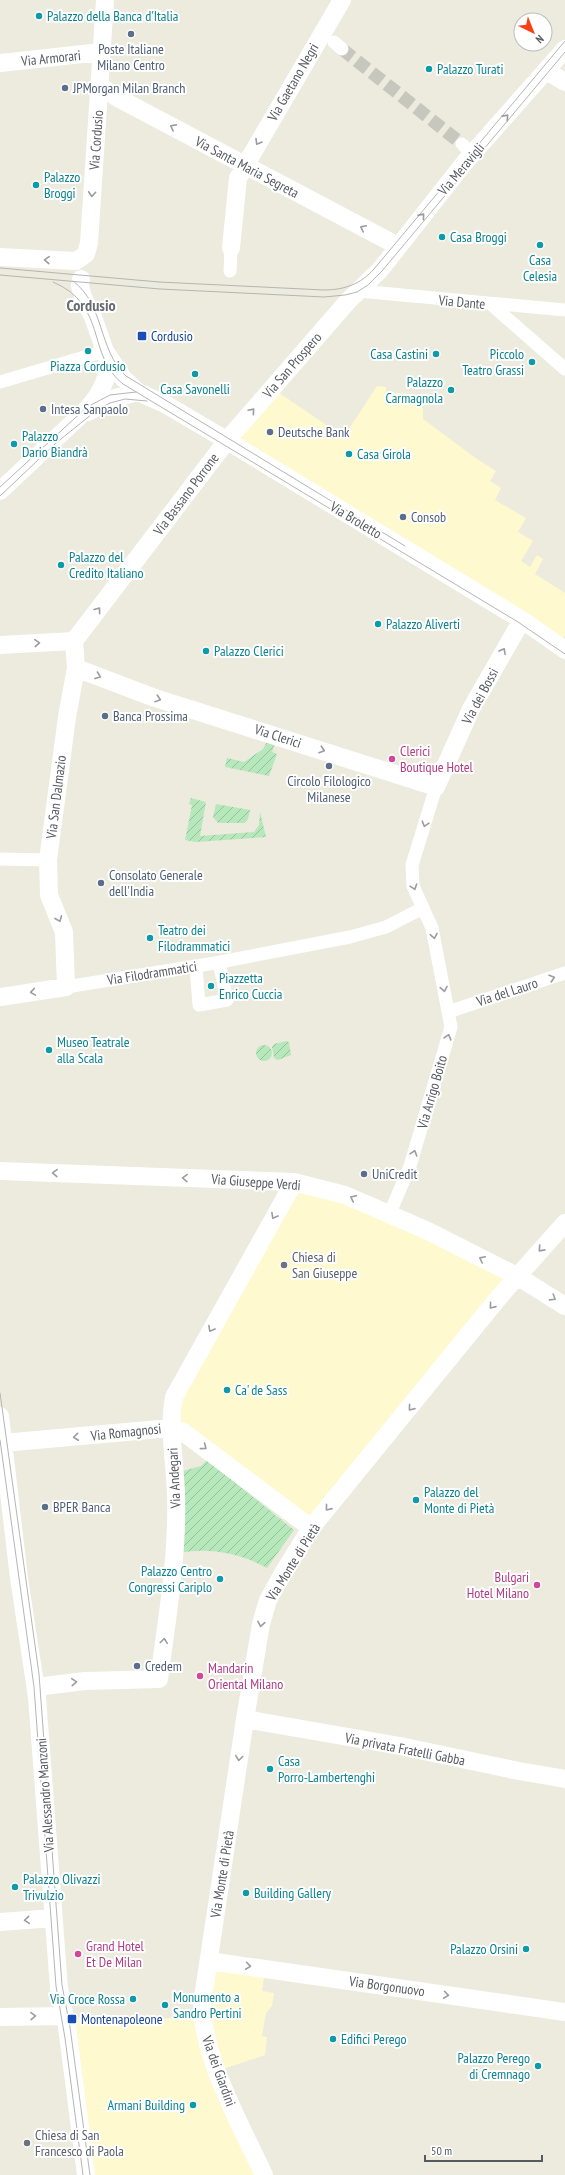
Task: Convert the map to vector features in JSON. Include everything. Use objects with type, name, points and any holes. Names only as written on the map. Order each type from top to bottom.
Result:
[{"type":"street","name":"Via Gaetano Negri","points":[[231,248],[238,178],[244,165],[342,0]]},
{"type":"street","name":"Via Cordusio","points":[[0,257],[76,261],[86,254],[89,243],[101,52],[107,4]]},
{"type":"street","name":"Via Meravigli","points":[[359,292],[380,270],[465,162],[565,49]]},
{"type":"street","name":"Via Armorari","points":[[0,63],[101,52]]},
{"type":"street","points":[[546,71],[565,82]]},
{"type":"street","name":"Via Santa Maria Segreta","points":[[99,85],[116,97],[398,246]]},
{"type":"street","points":[[230,271],[231,248]]},
{"type":"street","points":[[81,279],[80,286],[83,297],[93,317],[106,351],[120,374],[142,393]]},
{"type":"street","name":"Via Dante","points":[[359,292],[492,305],[565,310]]},
{"type":"street","name":"Via San Prospero","points":[[226,441],[348,301],[359,292]]},
{"type":"street","points":[[492,305],[565,369]]},
{"type":"street","points":[[0,382],[106,351]]},
{"type":"street","points":[[0,491],[86,410],[101,389],[108,368],[106,351]]},
{"type":"street","points":[[70,426],[99,405],[142,393]]},
{"type":"street","name":"Via Broletto","points":[[142,393],[165,404],[563,644]]},
{"type":"street","name":"Via Bassano Porrone","points":[[74,641],[226,441]]},
{"type":"street","name":"Via dei Bossi","points":[[423,908],[413,886],[412,865],[436,787],[472,709],[522,620]]},
{"type":"street","points":[[0,645],[74,641],[76,668]]},
{"type":"street","name":"Via Clerici","points":[[76,668],[155,698],[436,787]]},
{"type":"street","name":"Via San Dalmazio","points":[[66,987],[64,932],[49,894],[48,860],[67,713],[76,668]]},
{"type":"street","points":[[0,860],[48,860]]},
{"type":"street","name":"Via Filodrammatici","points":[[0,997],[196,966],[350,937],[386,927],[423,908]]},
{"type":"street","name":"Via Arrigo Boito","points":[[388,1215],[410,1166],[451,1026],[432,928],[423,908]]},
{"type":"street","points":[[196,966],[199,1005],[227,1000],[219,962]]},
{"type":"street","name":"Via del Lauro","points":[[448,1012],[565,974]]},
{"type":"street","name":"Via Giuseppe Verdi","points":[[0,1171],[294,1182],[345,1195],[388,1215],[428,1231],[517,1276],[565,1306]]},
{"type":"street","name":"Via Andegari","points":[[36,1687],[60,1683],[159,1679],[174,1557],[176,1495],[171,1428],[174,1397],[294,1182]]},
{"type":"street","name":"Via Monte di Pietà","points":[[209,1961],[245,1720],[265,1607],[279,1580],[312,1528],[517,1276],[565,1223]]},
{"type":"street","name":"Via Alessandro Manzoni","points":[[0,1416],[4,1443],[5,1491],[36,1687],[53,1918],[60,1988],[86,2175]]},
{"type":"street","name":"Via Romagnosi","points":[[4,1443],[171,1428],[183,1432],[312,1528]]},
{"type":"street","name":"Via privata Fratelli Gabba","points":[[245,1720],[400,1746],[565,1779]]},
{"type":"street","points":[[0,1922],[53,1918]]},
{"type":"street","name":"Via Borgonuovo","points":[[209,1961],[565,2012]]},
{"type":"street","name":"Via dei Giardini","points":[[209,1961],[202,2004],[202,2020],[206,2039],[232,2107],[264,2175]]},
{"type":"street","points":[[0,2017],[65,2016]]},
{"type":"shaded area","points":[[377,386],[386,387],[386,392],[411,394],[423,409],[423,419],[477,459],[496,471],[490,481],[501,488],[495,500],[526,518],[518,532],[533,541],[521,561],[530,567],[537,555],[543,559],[535,574],[565,593],[565,636],[559,645],[227,441],[272,388],[335,431],[345,435]]},
{"type":"shaded area","points":[[296,1183],[516,1277],[311,1527],[184,1431],[174,1405]]},
{"type":"shaded area","points":[[210,1961],[265,1970],[262,1991],[274,1993],[272,2006],[266,2013],[262,2036],[267,2037],[265,2055],[220,2070],[266,2175],[87,2175],[66,2017],[138,2021],[202,2015]]},
{"type":"green space","points":[[269,738],[276,740],[272,752],[277,754],[269,776],[225,767],[227,758],[244,762],[263,749]]},
{"type":"green space","points":[[191,798],[206,802],[200,836],[254,832],[259,825],[260,812],[266,837],[196,842],[185,840],[192,805],[189,804]]},
{"type":"green space","points":[[216,804],[250,810],[248,819],[245,823],[218,823],[213,817]]},
{"type":"green space","points":[[286,1041],[289,1042],[291,1055],[278,1060],[274,1058],[272,1047],[274,1044]]},
{"type":"green space","points":[[264,1045],[271,1050],[272,1053],[267,1060],[264,1061],[257,1056],[256,1053],[261,1046]]},
{"type":"green space","points":[[207,1460],[294,1530],[267,1568],[247,1559],[214,1551],[191,1551],[180,1553],[183,1471],[201,1466]]},
{"type":"tunnel","points":[[342,49],[462,144]]},
{"type":"tram line","points":[[0,268],[159,282],[324,290],[338,289],[352,285],[364,279],[374,269],[565,41]]},
{"type":"tram line","points":[[0,275],[160,289],[324,297],[357,292],[368,285],[382,271],[565,52]]},
{"type":"tram line","points":[[73,281],[91,302],[110,354],[126,376],[405,546]]},
{"type":"tram line","points":[[53,282],[70,292],[82,304],[90,317],[104,359],[112,372],[123,384],[518,622],[565,654]]},
{"type":"tram line","points":[[0,487],[87,407],[110,395],[136,392]]},
{"type":"tram line","points":[[0,496],[56,443],[97,410],[110,403],[125,399],[147,401]]},
{"type":"tram line","points":[[0,1393],[39,1674],[62,1985],[70,2027],[90,2175]]},
{"type":"tram line","points":[[0,1440],[34,1687],[56,1986],[65,2038],[83,2175]]},
{"type":"place","name":"Palazzo della Banca d'Italia","points":[[39,16]]},
{"type":"place","name":"Poste Italiane Milano Centro","points":[[131,34]]},
{"type":"place","name":"Palazzo Turati","points":[[429,69]]},
{"type":"place","name":"JPMorgan Milan Branch","points":[[65,88]]},
{"type":"place","name":"Palazzo Broggi","points":[[36,185]]},
{"type":"place","name":"Casa Broggi","points":[[442,237]]},
{"type":"place","name":"Casa Celesia","points":[[540,245]]},
{"type":"place","name":"Cordusio","points":[[142,336]]},
{"type":"place","name":"Piazza Cordusio","points":[[88,351]]},
{"type":"place","name":"Casa Castini","points":[[436,354]]},
{"type":"place","name":"Piccolo Teatro Grassi","points":[[532,362]]},
{"type":"place","name":"Casa Savonelli","points":[[195,374]]},
{"type":"place","name":"Palazzo Carmagnola","points":[[451,390]]},
{"type":"place","name":"Intesa Sanpaolo","points":[[43,409]]},
{"type":"place","name":"Deutsche Bank","points":[[270,432]]},
{"type":"place","name":"Palazzo Dario Biandrà","points":[[14,444]]},
{"type":"place","name":"Casa Girola","points":[[349,454]]},
{"type":"place","name":"Consob","points":[[403,517]]},
{"type":"place","name":"Palazzo del Credito Italiano","points":[[61,565]]},
{"type":"place","name":"Palazzo Aliverti","points":[[378,624]]},
{"type":"place","name":"Palazzo Clerici","points":[[206,651]]},
{"type":"place","name":"Banca Prossima","points":[[105,716]]},
{"type":"place","name":"Clerici Boutique Hotel","points":[[392,759]]},
{"type":"place","name":"Circolo Filologico Milanese","points":[[329,766]]},
{"type":"place","name":"Consolato Generale dell'India","points":[[101,883]]},
{"type":"place","name":"Teatro dei Filodrammatici","points":[[150,938]]},
{"type":"place","name":"Piazzetta Enrico Cuccia","points":[[211,986]]},
{"type":"place","name":"Museo Teatrale alla Scala","points":[[49,1050]]},
{"type":"place","name":"UniCredit","points":[[364,1174]]},
{"type":"place","name":"Chiesa di San Giuseppe","points":[[284,1265]]},
{"type":"place","name":"Ca' de Sass","points":[[227,1390]]},
{"type":"place","name":"Palazzo del Monte di Pietà","points":[[416,1500]]},
{"type":"place","name":"BPER Banca","points":[[45,1507]]},
{"type":"place","name":"Palazzo Centro Congressi Cariplo","points":[[220,1579]]},
{"type":"place","name":"Bulgari Hotel Milano","points":[[537,1585]]},
{"type":"place","name":"Credem","points":[[137,1666]]},
{"type":"place","name":"Mandarin Oriental Milano","points":[[200,1676]]},
{"type":"place","name":"Casa Porro-Lambertenghi","points":[[270,1769]]},
{"type":"place","name":"Palazzo Olivazzi Trivulzio","points":[[15,1887]]},
{"type":"place","name":"Building Gallery","points":[[246,1893]]},
{"type":"place","name":"Palazzo Orsini","points":[[526,1949]]},
{"type":"place","name":"Grand Hotel Et De Milan","points":[[78,1954]]},
{"type":"place","name":"Via Croce Rossa","points":[[133,1999]]},
{"type":"place","name":"Monumento a Sandro Pertini","points":[[165,2005]]},
{"type":"place","name":"Montenapoleone","points":[[72,2019]]},
{"type":"place","name":"Edifici Perego","points":[[333,2039]]},
{"type":"place","name":"Palazzo Perego di Cremnago","points":[[538,2066]]},
{"type":"place","name":"Armani Building","points":[[193,2105]]},
{"type":"place","name":"Chiesa di San Francesco di Paola","points":[[27,2143]]},
{"type":"district","name":"Cordusio","points":[[91,305]]}]
